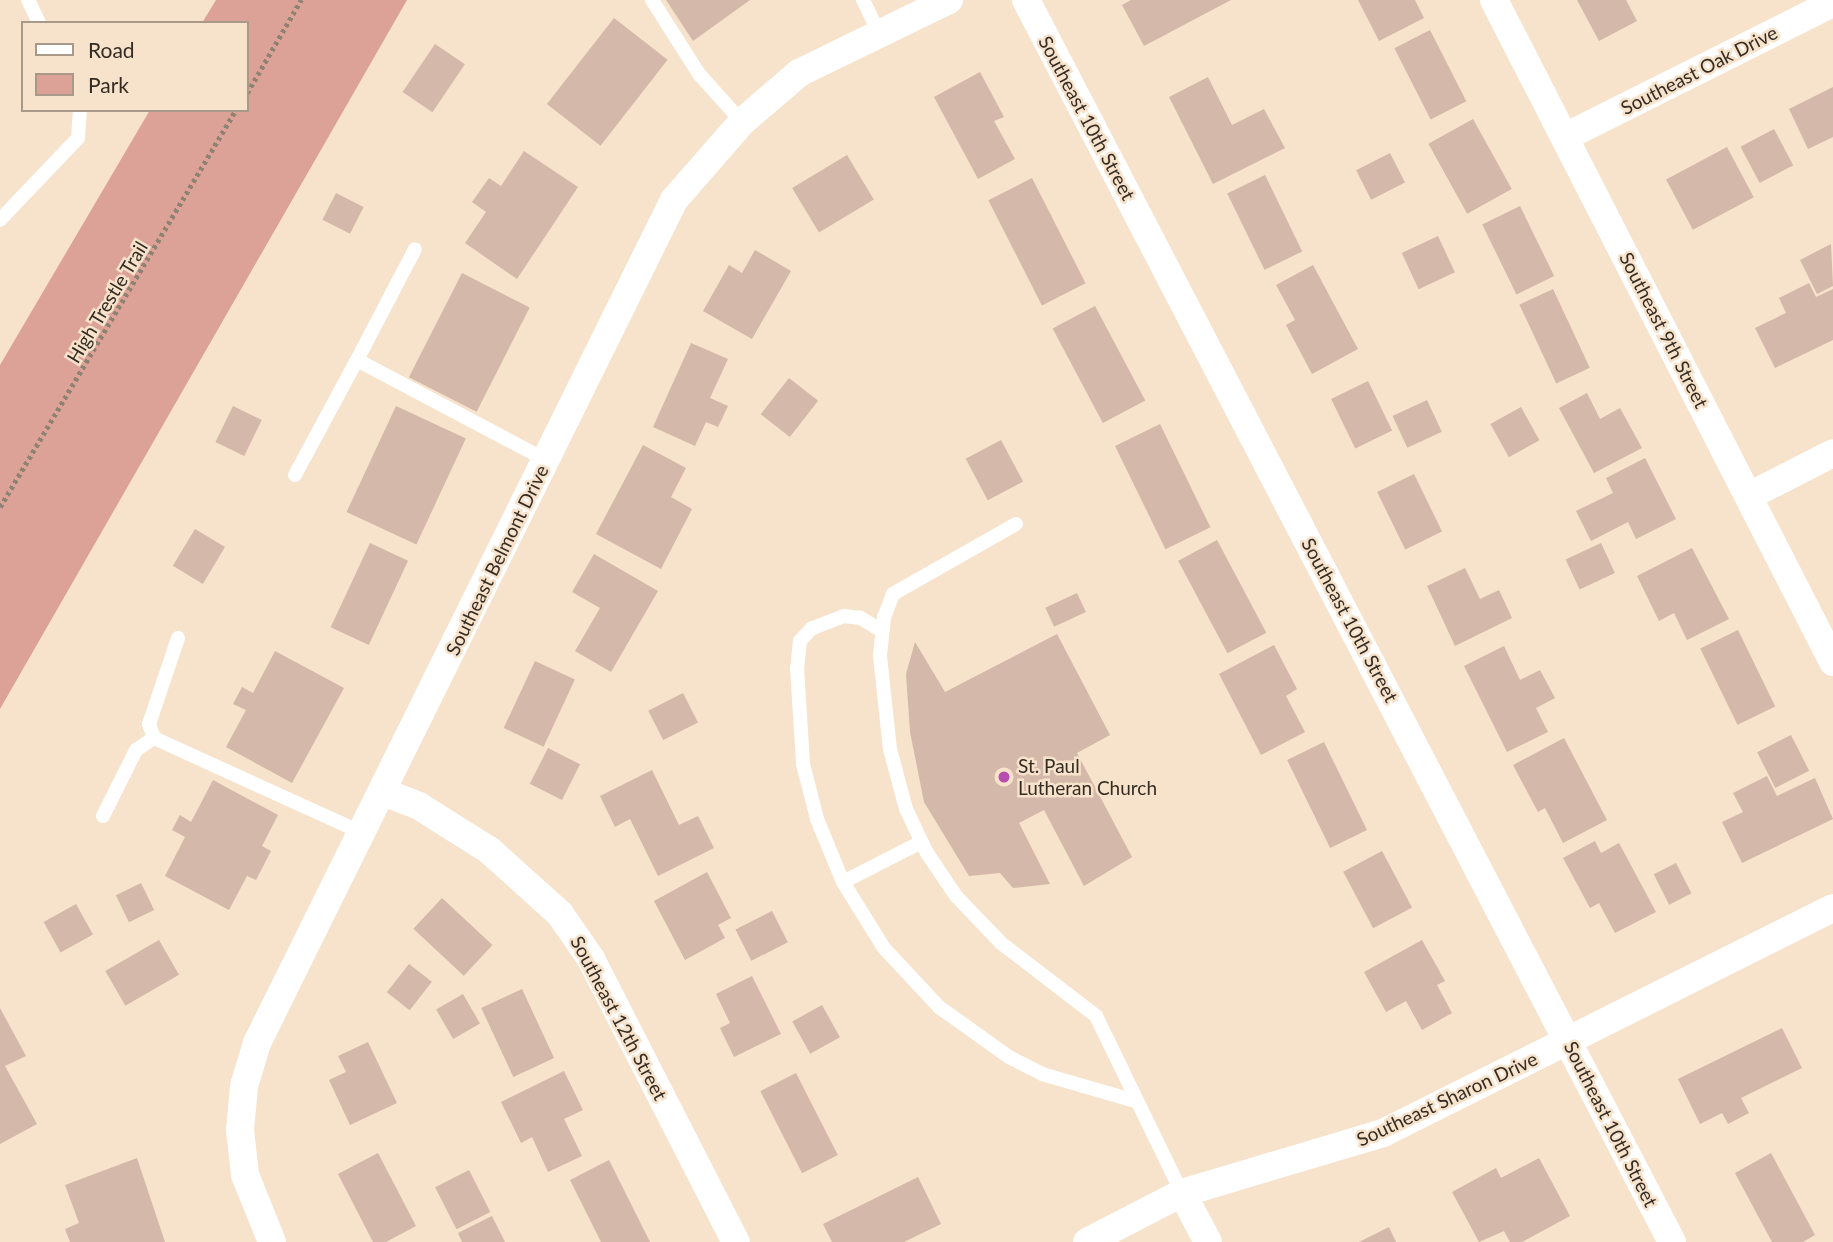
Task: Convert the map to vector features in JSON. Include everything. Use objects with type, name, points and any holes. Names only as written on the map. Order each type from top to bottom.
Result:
[{"type":"street","name":"Southeast Belmont Drive","points":[[272,1242],[245,1175],[240,1130],[244,1086],[257,1043],[674,200],[742,122],[799,73],[949,0]]},
{"type":"street","name":"Southeast 10th Street","points":[[1026,0],[1672,1242]]},
{"type":"street","name":"Southeast 9th Street","points":[[1494,0],[1833,662]]},
{"type":"street","name":"Southeast Oak Drive","points":[[1566,137],[1833,3]]},
{"type":"street","points":[[1749,496],[1833,453]]},
{"type":"street","name":"Southeast 12th Street","points":[[383,792],[419,806],[489,850],[560,914],[591,959],[736,1242]]},
{"type":"street","name":"Southeast Sharon Drive","points":[[1087,1242],[1182,1193],[1382,1133],[1833,908]]},
{"type":"street","points":[[1182,1193],[1208,1242]]},
{"type":"lane","points":[[28,0],[38,21]]},
{"type":"lane","points":[[652,0],[699,74],[742,122]]},
{"type":"lane","points":[[863,0],[879,33]]},
{"type":"lane","points":[[0,220],[78,138],[80,112]]},
{"type":"lane","points":[[295,475],[415,249]]},
{"type":"lane","points":[[357,360],[546,460]]},
{"type":"lane","points":[[1016,524],[898,588],[884,617],[880,656],[890,749],[906,809],[922,842],[956,896],[1001,943],[1096,1016],[1182,1193]]},
{"type":"lane","points":[[882,631],[860,618],[844,616],[812,628],[800,641],[797,668],[803,764],[817,819],[843,883],[884,948],[939,1007],[1009,1057],[1042,1074],[1135,1101]]},
{"type":"lane","points":[[178,638],[149,724],[154,738],[362,834]]},
{"type":"lane","points":[[103,816],[136,750],[154,738]]},
{"type":"lane","points":[[843,883],[922,842]]},
{"type":"path","points":[[248,91],[301,0]]},
{"type":"path","name":"High Trestle Trail","points":[[0,507],[235,112]]},
{"type":"green space","points":[[216,0],[407,0],[0,709],[0,365],[149,112],[248,112],[248,21],[203,21]]},
{"type":"building","points":[[666,0],[750,0],[693,41]]},
{"type":"building","points":[[1131,0],[1231,0],[1144,46],[1122,5]]},
{"type":"building","points":[[1358,0],[1415,0],[1424,18],[1379,41]]},
{"type":"building","points":[[1577,0],[1626,0],[1637,21],[1599,41]]},
{"type":"building","points":[[614,18],[668,60],[600,146],[547,104]]},
{"type":"building","points":[[1430,30],[1466,101],[1431,119],[1394,48]]},
{"type":"building","points":[[435,44],[465,64],[432,112],[403,92]]},
{"type":"building","points":[[980,72],[1004,117],[994,121],[1015,159],[978,179],[934,97]]},
{"type":"building","points":[[1208,77],[1232,125],[1264,109],[1285,148],[1213,184],[1169,97]]},
{"type":"building","points":[[1833,87],[1833,137],[1808,149],[1789,109]]},
{"type":"building","points":[[1473,119],[1512,189],[1467,214],[1428,144]]},
{"type":"building","points":[[1774,129],[1793,165],[1760,183],[1740,147]]},
{"type":"building","points":[[1727,147],[1754,197],[1693,230],[1666,179]]},
{"type":"building","points":[[524,151],[578,187],[517,279],[465,243],[486,212],[472,202],[489,178],[501,186]]},
{"type":"building","points":[[1390,153],[1405,182],[1371,200],[1356,170]]},
{"type":"building","points":[[847,155],[874,200],[819,233],[792,188]]},
{"type":"building","points":[[1265,175],[1302,251],[1265,270],[1227,193]]},
{"type":"building","points":[[1032,178],[1086,283],[1042,305],[988,200]]},
{"type":"building","points":[[336,193],[364,207],[350,234],[322,220]]},
{"type":"building","points":[[1520,206],[1554,276],[1516,295],[1482,224]]},
{"type":"building","points":[[1438,236],[1455,272],[1419,289],[1402,253]]},
{"type":"building","points":[[1831,244],[1833,286],[1817,294],[1800,260]]},
{"type":"building","points":[[755,250],[791,271],[752,339],[703,311],[729,265],[742,273]]},
{"type":"building","points":[[1313,265],[1358,349],[1312,374],[1286,325],[1295,320],[1276,285]]},
{"type":"building","points":[[462,273],[530,308],[477,412],[409,377]]},
{"type":"building","points":[[1809,283],[1816,297],[1833,289],[1833,340],[1775,368],[1755,328],[1786,313],[1779,298]]},
{"type":"building","points":[[1553,289],[1590,368],[1556,383],[1519,305]]},
{"type":"building","points":[[1095,306],[1145,400],[1103,423],[1053,329]]},
{"type":"building","points":[[691,343],[728,359],[710,398],[728,406],[718,427],[706,422],[695,446],[653,427]]},
{"type":"building","points":[[789,378],[818,401],[790,437],[761,414]]},
{"type":"building","points":[[1368,381],[1392,430],[1355,448],[1331,399]]},
{"type":"building","points":[[1587,393],[1600,419],[1620,408],[1642,448],[1594,473],[1559,408]]},
{"type":"building","points":[[1427,400],[1442,432],[1407,448],[1393,416]]},
{"type":"building","points":[[233,406],[262,420],[244,456],[215,442]]},
{"type":"building","points":[[396,406],[466,439],[416,545],[347,512]]},
{"type":"building","points":[[1521,407],[1539,440],[1509,457],[1490,424]]},
{"type":"building","points":[[1160,424],[1210,527],[1165,549],[1115,446]]},
{"type":"building","points":[[1001,440],[1023,481],[988,500],[966,459]]},
{"type":"building","points":[[643,445],[686,468],[671,497],[692,509],[661,569],[596,534]]},
{"type":"building","points":[[1645,458],[1676,519],[1636,539],[1628,522],[1591,541],[1576,511],[1613,493],[1606,478]]},
{"type":"building","points":[[1414,474],[1442,532],[1405,549],[1377,492]]},
{"type":"building","points":[[195,529],[225,547],[203,584],[173,566]]},
{"type":"building","points":[[1217,540],[1266,633],[1227,653],[1178,561]]},
{"type":"building","points":[[370,543],[408,561],[369,645],[331,627]]},
{"type":"building","points":[[1601,543],[1615,573],[1580,589],[1566,559]]},
{"type":"building","points":[[1692,548],[1729,619],[1687,640],[1674,613],[1659,621],[1637,576]]},
{"type":"building","points":[[594,554],[658,591],[611,672],[575,651],[600,608],[572,592]]},
{"type":"building","points":[[1465,568],[1480,599],[1499,590],[1512,618],[1455,646],[1427,586]]},
{"type":"building","points":[[1077,593],[1086,612],[1054,627],[1045,608]]},
{"type":"building","points":[[1738,630],[1775,706],[1738,725],[1700,648]]},
{"type":"building","name":"St. Paul Lutheran Church","points":[[1057,634],[1110,735],[1077,753],[1132,857],[1084,886],[1044,810],[1019,823],[1050,884],[1013,888],[1000,873],[969,876],[924,802],[910,732],[906,674],[915,642],[945,692]]},
{"type":"building","points":[[1274,645],[1297,689],[1286,696],[1305,732],[1261,755],[1219,674]]},
{"type":"building","points":[[1504,646],[1520,680],[1540,670],[1555,698],[1536,708],[1548,732],[1507,752],[1464,666]]},
{"type":"building","points":[[275,651],[344,688],[292,783],[226,747],[246,710],[233,704],[242,687],[253,693]]},
{"type":"building","points":[[535,661],[575,680],[544,747],[504,728]]},
{"type":"building","points":[[683,693],[698,722],[663,740],[648,711]]},
{"type":"building","points":[[1791,735],[1809,771],[1775,788],[1757,752]]},
{"type":"building","points":[[1564,738],[1607,820],[1563,843],[1545,808],[1538,812],[1513,765]]},
{"type":"building","points":[[1324,742],[1367,830],[1330,848],[1287,760]]},
{"type":"building","points":[[548,748],[580,764],[562,800],[530,784]]},
{"type":"building","points":[[652,770],[679,825],[698,816],[714,848],[658,876],[630,819],[615,827],[600,796]]},
{"type":"building","points":[[1767,776],[1777,796],[1815,778],[1833,819],[1742,863],[1722,822],[1743,812],[1733,793]]},
{"type":"building","points":[[213,780],[278,815],[262,846],[271,851],[256,880],[247,876],[229,910],[165,876],[185,837],[172,830],[180,815],[191,822]]},
{"type":"building","points":[[1595,841],[1601,853],[1619,843],[1656,912],[1615,933],[1599,903],[1590,908],[1563,858]]},
{"type":"building","points":[[1382,851],[1412,908],[1373,928],[1343,872]]},
{"type":"building","points":[[1676,863],[1691,893],[1669,905],[1654,874]]},
{"type":"building","points":[[707,872],[731,918],[718,925],[725,938],[685,960],[654,901]]},
{"type":"building","points":[[141,883],[154,910],[129,922],[116,895]]},
{"type":"building","points":[[442,898],[492,945],[464,976],[413,929]]},
{"type":"building","points":[[76,904],[93,935],[61,953],[44,922]]},
{"type":"building","points":[[772,911],[788,942],[751,961],[735,930]]},
{"type":"building","points":[[159,940],[179,975],[125,1006],[105,971]]},
{"type":"building","points":[[1422,940],[1445,981],[1437,985],[1452,1013],[1422,1030],[1406,1001],[1386,1012],[1364,972]]},
{"type":"building","points":[[409,964],[432,982],[410,1010],[387,992]]},
{"type":"building","points":[[752,976],[781,1034],[734,1057],[720,1028],[730,1023],[716,994]]},
{"type":"building","points":[[522,989],[554,1058],[513,1077],[481,1008]]},
{"type":"building","points":[[463,994],[480,1023],[453,1039],[436,1010]]},
{"type":"building","points":[[822,1005],[840,1037],[810,1054],[792,1021]]},
{"type":"building","points":[[0,1008],[26,1056],[5,1066],[37,1124],[0,1144]]},
{"type":"building","points":[[1782,1028],[1802,1068],[1741,1098],[1749,1113],[1728,1124],[1722,1113],[1700,1124],[1678,1079]]},
{"type":"building","points":[[368,1042],[397,1103],[350,1125],[329,1080],[346,1072],[338,1056]]},
{"type":"building","points":[[564,1071],[583,1110],[564,1119],[582,1156],[548,1172],[532,1137],[521,1143],[501,1102]]},
{"type":"building","points":[[796,1073],[838,1155],[802,1173],[760,1091]]},
{"type":"building","points":[[378,1153],[416,1226],[386,1242],[373,1242],[338,1174]]},
{"type":"building","points":[[1771,1153],[1815,1235],[1803,1242],[1772,1242],[1735,1173]]},
{"type":"building","points":[[137,1158],[165,1242],[70,1242],[65,1229],[79,1223],[65,1185]]},
{"type":"building","points":[[1539,1158],[1570,1216],[1522,1242],[1510,1242],[1504,1231],[1479,1242],[1452,1192],[1496,1168],[1501,1178]]},
{"type":"building","points":[[609,1160],[650,1242],[601,1242],[570,1180]]},
{"type":"building","points":[[469,1170],[490,1212],[456,1229],[435,1187]]},
{"type":"building","points":[[918,1177],[941,1224],[904,1242],[832,1242],[823,1224]]},
{"type":"building","points":[[492,1216],[505,1242],[462,1242],[458,1233]]},
{"type":"building","points":[[1389,1227],[1396,1242],[1359,1242]]},
{"type":"place","name":"St. Paul Lutheran Church","points":[[1004,777]]}]
